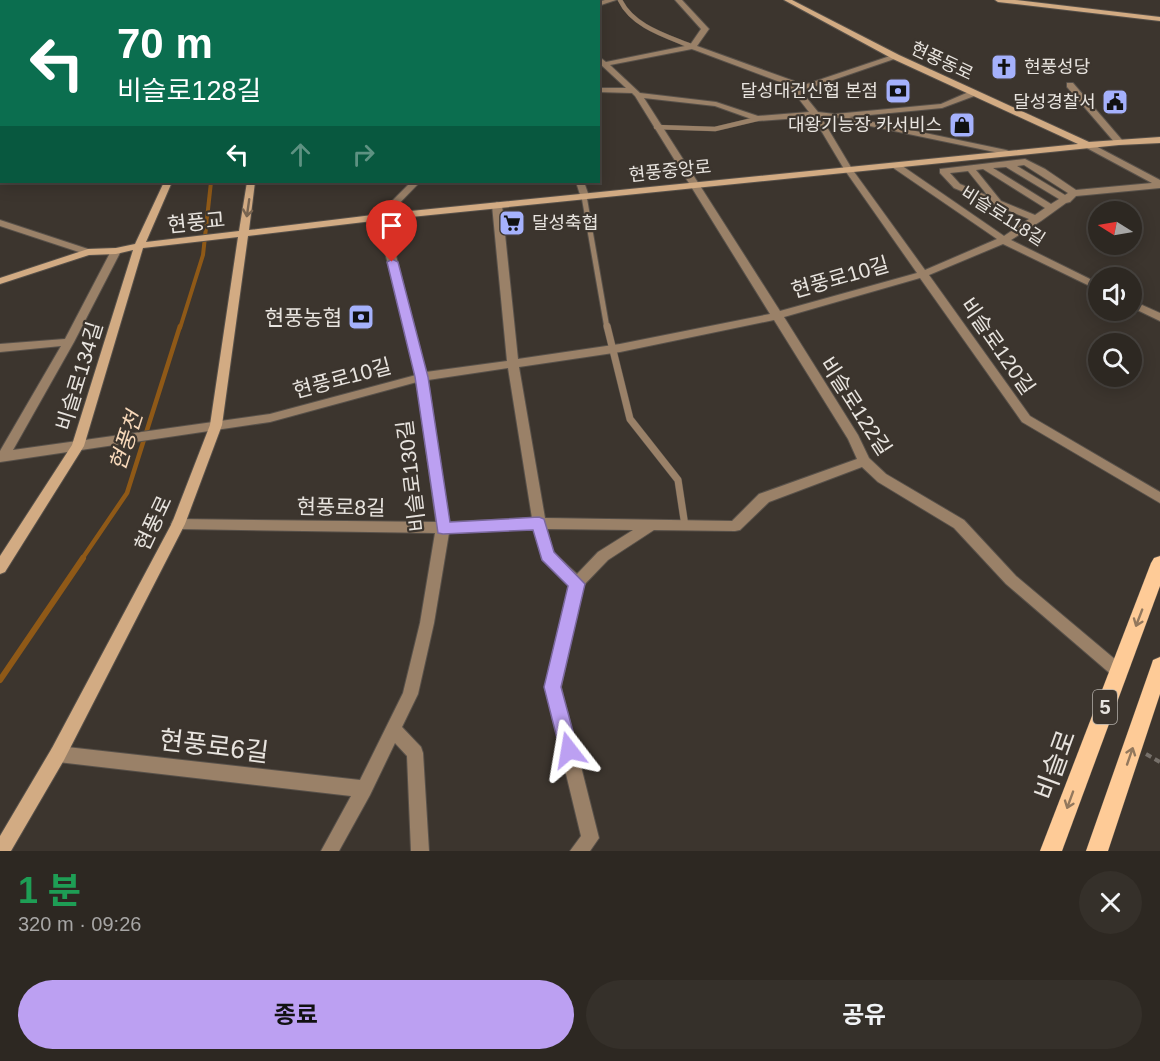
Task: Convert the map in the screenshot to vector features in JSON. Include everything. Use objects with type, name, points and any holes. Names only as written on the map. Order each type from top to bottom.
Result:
[{"type":"main road","name":"비슬로","points":[[1051,851],[1160,563]]},
{"type":"main road","name":"5","points":[[1097,851],[1160,666]]},
{"type":"street","points":[[678,0],[705,29],[693,46]]},
{"type":"street","name":"현풍동로","points":[[787,0],[896,57],[1088,145]]},
{"type":"street","points":[[998,0],[1160,19]]},
{"type":"street","points":[[606,64],[693,46],[791,83],[815,114],[848,169]]},
{"type":"street","points":[[796,90],[896,57]]},
{"type":"street","name":"비슬로122길","points":[[600,60],[636,93],[854,438],[864,461],[882,478],[959,524],[1011,580],[1118,671]]},
{"type":"street","points":[[1070,85],[1119,142]]},
{"type":"street","points":[[600,90],[612,88],[716,104],[757,119],[815,114],[835,116],[1006,153]]},
{"type":"street","points":[[835,116],[942,106],[974,93]]},
{"type":"street","name":"현풍중앙로","points":[[244,235],[381,217],[1006,153],[1160,140]]},
{"type":"street","points":[[1088,145],[1160,184]]},
{"type":"street","points":[[1038,219],[957,186],[943,171],[1025,162],[1042,171],[1070,197]]},
{"type":"street","name":"비슬로118길","points":[[895,165],[1004,240],[1088,282]]},
{"type":"street","points":[[984,166],[1052,209]]},
{"type":"street","points":[[970,168],[1000,204]]},
{"type":"street","name":"비슬로120길","points":[[848,169],[1026,419],[1160,498]]},
{"type":"street","name":"비슬로134길","points":[[0,568],[78,446],[139,246],[168,183]]},
{"type":"street","name":"현풍로","points":[[1,851],[58,754],[178,524],[216,425],[251,183]]},
{"type":"street","points":[[381,217],[415,183]]},
{"type":"street","points":[[580,183],[584,196]]},
{"type":"street","name":"현풍로10길","points":[[2,456],[270,418],[422,377],[611,350],[776,316],[923,274],[1004,240],[1070,197],[1160,184]]},
{"type":"street","points":[[497,205],[513,364],[539,523],[548,555],[577,584]]},
{"type":"street","name":"비슬로130길","points":[[330,851],[364,789],[410,694],[427,623],[443,528],[422,377],[381,217]]},
{"type":"street","points":[[0,223],[88,252]]},
{"type":"street","name":"현풍교","points":[[139,246],[244,235]]},
{"type":"street","points":[[0,281],[88,252],[116,251],[139,246]]},
{"type":"street","points":[[2,456],[69,342],[116,251]]},
{"type":"street","points":[[1142,308],[1160,317]]},
{"type":"street","points":[[0,348],[69,342]]},
{"type":"street","name":"현풍로8길","points":[[178,524],[443,528],[539,523],[735,526],[764,498],[864,461]]},
{"type":"street","points":[[579,851],[590,838],[553,687],[577,584],[603,556],[650,526]]},
{"type":"street","points":[[393,729],[416,753],[420,851]]},
{"type":"street","name":"현풍로6길","points":[[58,754],[364,789]]},
{"type":"lane","points":[[620,0],[622,8],[646,26],[693,46]]},
{"type":"lane","points":[[656,127],[715,129],[757,119]]},
{"type":"lane","points":[[584,196],[611,350],[630,419],[678,480],[685,526]]},
{"type":"waterway","name":"현풍천","points":[[180,328],[203,255],[211,183]]},
{"type":"waterway","name":"현풍천","points":[[82,559],[127,493],[180,326]]},
{"type":"waterway","name":"현풍천","points":[[0,680],[83,558]]},
{"type":"place","name":"현풍성당","points":[[1004,67]]},
{"type":"place","name":"달성대건신협 본점","points":[[898,91]]},
{"type":"place","name":"달성경찰서","points":[[1115,102]]},
{"type":"place","name":"대왕기능장 카서비스","points":[[962,125]]},
{"type":"place","name":"달성축협","points":[[512,223]]},
{"type":"place","name":"현풍농협","points":[[361,317]]},
{"type":"route","points":[[392,262],[422,377],[443,528],[539,523],[548,555],[577,584],[553,687],[569,750]]}]
